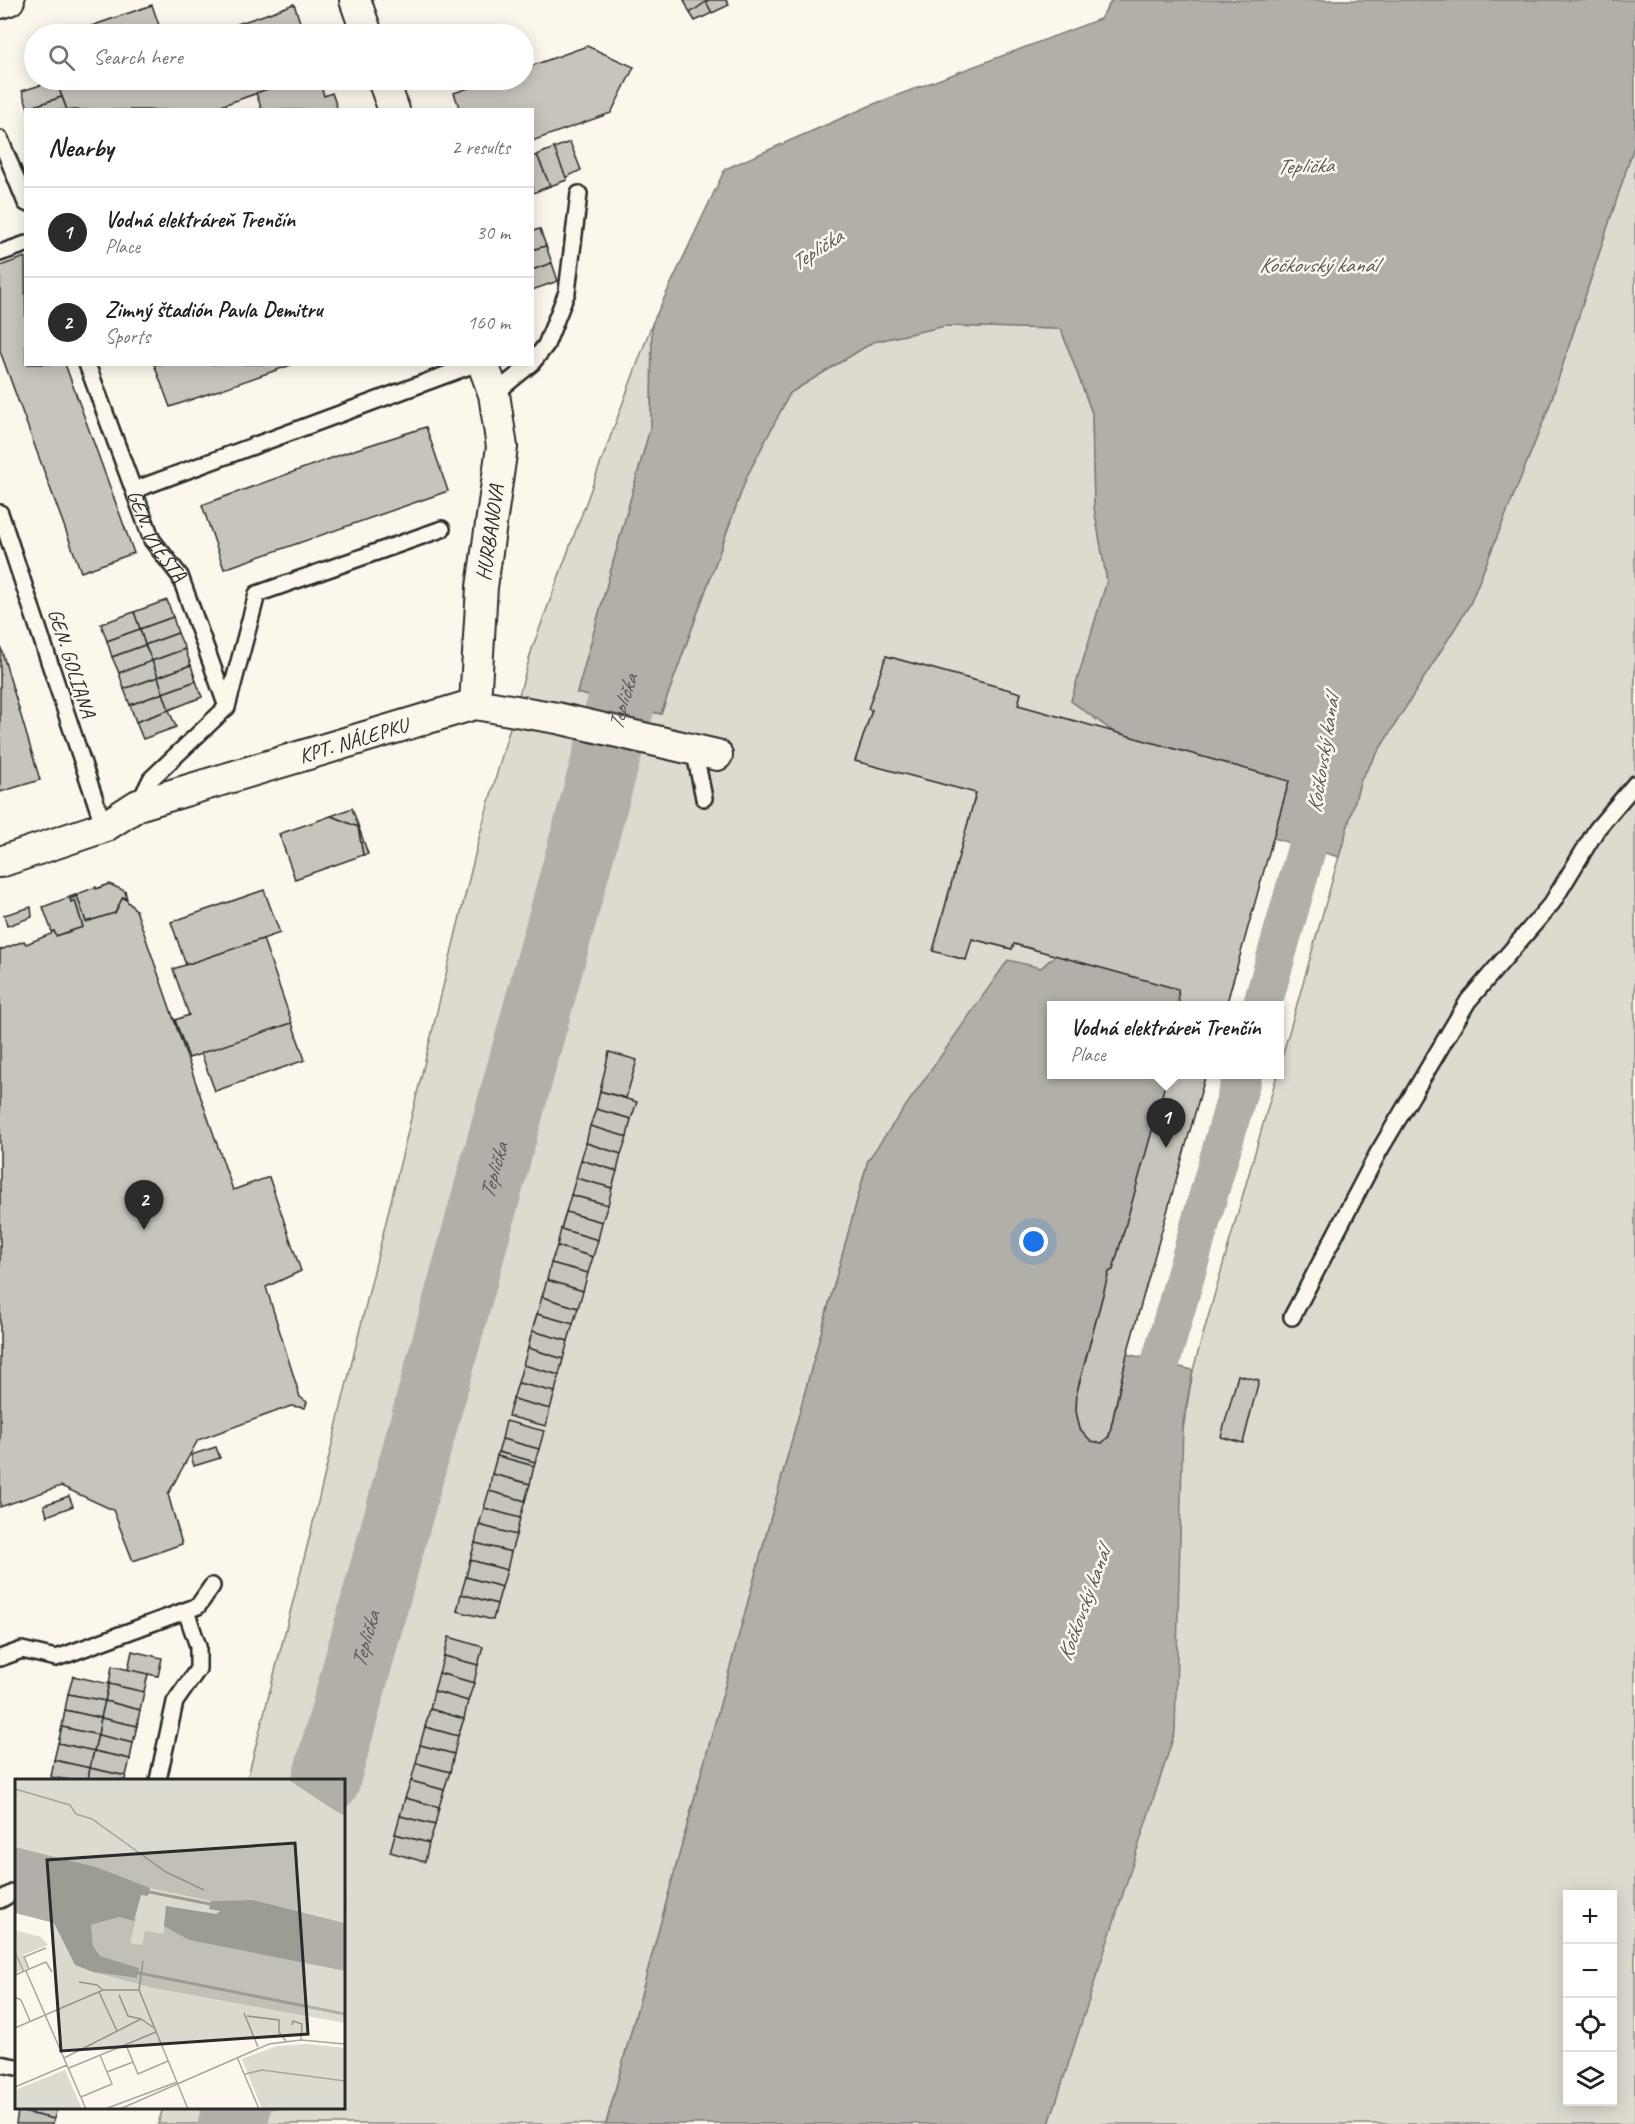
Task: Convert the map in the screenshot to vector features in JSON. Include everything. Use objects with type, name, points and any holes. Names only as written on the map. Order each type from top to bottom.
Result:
[{"type":"street","points":[[0,3],[9,0]]},
{"type":"street","points":[[355,0],[363,24]]},
{"type":"street","points":[[386,90],[392,108]]},
{"type":"street","name":"HURBANOVA","points":[[475,704],[482,587],[502,447],[494,394],[484,366]]},
{"type":"street","name":"KPT. NÁLEPKU","points":[[0,862],[104,827],[138,806],[475,704],[557,718],[693,750]]},
{"type":"lane","points":[[0,139],[24,198]]},
{"type":"lane","points":[[534,361],[546,345],[567,292],[579,194]]},
{"type":"lane","points":[[0,253],[24,245]]},
{"type":"lane","name":"GEN. VIESTA","points":[[88,366],[152,540],[180,576],[227,707]]},
{"type":"lane","points":[[134,490],[470,366]]},
{"type":"lane","points":[[494,394],[529,366]]},
{"type":"lane","name":"GEN. GOLIANA","points":[[0,513],[104,827]]},
{"type":"lane","points":[[138,806],[151,779],[227,707],[257,594],[442,529]]},
{"type":"lane","points":[[0,565],[15,560]]},
{"type":"lane","points":[[693,750],[704,798]]},
{"type":"lane","points":[[1292,1317],[1378,1154],[1468,1002],[1552,903],[1597,829],[1635,784]]},
{"type":"lane","points":[[0,1658],[22,1650],[56,1658],[198,1606],[212,1586]]},
{"type":"lane","points":[[158,1779],[175,1702],[198,1669],[198,1646],[186,1611]]},
{"type":"lane","points":[[0,1900],[15,1892]]},
{"type":"lane","points":[[0,2064],[15,2067]]},
{"type":"shaded area","points":[[1635,143],[1635,2124],[1049,2124],[1088,2000],[1193,1370],[1276,1079],[1284,1079],[1284,1050],[1361,779],[1470,604],[1549,407]]},
{"type":"shaded area","points":[[652,324],[651,425],[577,693],[661,714],[747,476],[790,393],[873,342],[945,326],[1061,329],[1092,413],[1094,507],[1107,581],[1071,701],[1114,732],[1018,705],[1021,693],[886,656],[869,708],[872,710],[855,761],[976,793],[933,951],[965,960],[972,939],[1011,949],[1014,944],[1056,955],[1041,968],[868,1160],[606,2124],[158,2124],[163,2109],[345,2109],[345,1779],[247,1779],[309,1539],[481,830],[532,649]]},
{"type":"water","name":"Kočkovský kanál","points":[[1112,0],[1635,0],[1635,143],[1549,407],[1470,604],[1361,779],[1339,857],[1273,838],[1289,781],[1114,732],[1071,701],[1107,581],[1094,507],[1092,413],[1061,329],[945,326],[873,342],[790,393],[747,476],[661,714],[577,693],[651,425],[652,324],[725,169],[874,104],[1100,19]]},
{"type":"water","points":[[1056,955],[1178,989],[1179,1001],[1047,1001],[1047,1079],[1167,1079],[1113,1270],[1109,1272],[1077,1391],[1077,1416],[1082,1430],[1086,1436],[1102,1443],[1109,1437],[1127,1354],[1193,1370],[1183,1423],[1175,1732],[1049,2124],[606,2124],[868,1160],[1008,960],[1041,968]]},
{"type":"building","points":[[684,0],[705,0],[706,2],[690,13]]},
{"type":"building","points":[[726,0],[729,5],[712,13],[706,2]]},
{"type":"building","points":[[706,2],[712,13],[695,21],[690,13]]},
{"type":"building","points":[[294,4],[301,24],[237,24]]},
{"type":"building","points":[[152,5],[159,24],[97,24]]},
{"type":"building","points":[[587,46],[634,67],[611,113],[534,140],[534,108],[459,108],[454,93],[463,90],[534,90],[534,65]]},
{"type":"building","points":[[60,90],[62,97],[28,108],[22,91]]},
{"type":"building","points":[[60,90],[266,90],[215,108],[66,108]]},
{"type":"building","points":[[265,90],[322,90],[324,96],[332,93],[337,108],[261,108],[256,93]]},
{"type":"building","points":[[62,97],[66,108],[28,108]]},
{"type":"building","points":[[570,142],[581,170],[565,178],[554,148]]},
{"type":"building","points":[[554,148],[567,180],[550,186],[537,155]]},
{"type":"building","points":[[537,155],[550,186],[534,193],[534,156]]},
{"type":"building","points":[[540,229],[546,246],[534,249],[534,230]]},
{"type":"building","points":[[546,246],[552,263],[534,269],[534,249]]},
{"type":"building","points":[[24,257],[24,366],[66,366],[134,553],[81,572],[0,351],[0,266]]},
{"type":"building","points":[[552,263],[558,281],[534,289],[534,269]]},
{"type":"building","points":[[155,366],[288,366],[170,407]]},
{"type":"building","points":[[426,427],[448,491],[224,569],[202,505],[351,451]]},
{"type":"building","points":[[167,600],[173,617],[140,629],[134,612]]},
{"type":"building","points":[[134,612],[140,629],[107,641],[101,624]]},
{"type":"building","points":[[173,617],[178,633],[145,645],[140,629]]},
{"type":"building","points":[[140,629],[145,645],[112,657],[107,641]]},
{"type":"building","points":[[178,633],[185,649],[152,661],[145,645]]},
{"type":"building","points":[[0,645],[40,780],[0,792]]},
{"type":"building","points":[[145,645],[152,661],[119,673],[112,657]]},
{"type":"building","points":[[185,649],[191,665],[158,677],[152,661]]},
{"type":"building","points":[[886,656],[1021,693],[1018,705],[1289,781],[1227,1001],[1179,1001],[1178,989],[1014,944],[1012,949],[972,939],[966,960],[933,951],[976,793],[855,761],[872,710],[868,709]]},
{"type":"building","points":[[152,661],[158,677],[124,689],[119,673]]},
{"type":"building","points":[[191,665],[196,681],[163,693],[158,677]]},
{"type":"building","points":[[158,677],[163,693],[130,705],[124,689]]},
{"type":"building","points":[[196,681],[202,697],[169,710],[163,693]]},
{"type":"building","points":[[163,693],[169,710],[136,722],[130,705]]},
{"type":"building","points":[[169,710],[176,727],[143,739],[136,722]]},
{"type":"building","points":[[352,808],[368,854],[363,855],[358,827],[331,816]]},
{"type":"building","points":[[331,816],[358,827],[363,855],[295,879],[279,834]]},
{"type":"building","points":[[109,884],[125,891],[127,899],[123,897],[115,913],[86,922],[77,896],[70,899],[71,902],[75,900],[83,927],[56,936],[54,931],[52,932],[43,907]]},
{"type":"building","points":[[264,890],[280,933],[186,965],[171,922]]},
{"type":"building","points":[[77,896],[86,922],[115,913],[123,897],[136,910],[233,1190],[269,1177],[301,1271],[266,1287],[300,1397],[307,1402],[305,1408],[291,1406],[198,1440],[168,1494],[182,1544],[133,1561],[113,1510],[61,1486],[0,1507],[0,950],[24,941],[26,944],[54,931],[56,936],[83,927],[75,900],[71,902],[70,899]]},
{"type":"building","points":[[31,907],[32,917],[7,926],[4,915]]},
{"type":"building","points":[[263,939],[292,1023],[189,1058],[175,1020],[189,1015],[173,969]]},
{"type":"building","points":[[292,1023],[305,1060],[215,1091],[201,1053]]},
{"type":"building","points":[[609,1052],[637,1060],[626,1098],[600,1091]]},
{"type":"building","points":[[1167,1079],[1205,1079],[1127,1354],[1109,1436],[1102,1443],[1091,1441],[1080,1429],[1076,1411],[1077,1392],[1109,1272],[1113,1270]]},
{"type":"building","points":[[600,1091],[637,1102],[631,1119],[596,1109]]},
{"type":"building","points":[[596,1109],[631,1119],[627,1137],[590,1126]]},
{"type":"building","points":[[590,1126],[627,1137],[621,1154],[586,1143]]},
{"type":"building","points":[[586,1143],[621,1154],[617,1171],[581,1160]]},
{"type":"building","points":[[581,1160],[617,1171],[612,1188],[576,1178]]},
{"type":"building","points":[[576,1178],[612,1188],[608,1205],[571,1195]]},
{"type":"building","points":[[571,1195],[608,1205],[602,1222],[566,1212]]},
{"type":"building","points":[[566,1212],[602,1222],[598,1240],[561,1229]]},
{"type":"building","points":[[561,1229],[598,1240],[593,1257],[557,1246]]},
{"type":"building","points":[[557,1246],[593,1257],[588,1273],[551,1263]]},
{"type":"building","points":[[551,1263],[588,1273],[583,1291],[547,1280]]},
{"type":"building","points":[[547,1280],[583,1291],[578,1308],[542,1297]]},
{"type":"building","points":[[542,1297],[578,1308],[573,1324],[537,1314]]},
{"type":"building","points":[[537,1314],[573,1324],[568,1341],[532,1331]]},
{"type":"building","points":[[532,1331],[568,1341],[563,1359],[528,1348]]},
{"type":"building","points":[[528,1348],[563,1359],[559,1375],[523,1365]]},
{"type":"building","points":[[523,1365],[559,1375],[555,1392],[518,1383]]},
{"type":"building","points":[[1238,1375],[1259,1380],[1243,1443],[1221,1437]]},
{"type":"building","points":[[518,1383],[555,1392],[550,1409],[513,1399]]},
{"type":"building","points":[[513,1399],[550,1409],[546,1426],[508,1416]]},
{"type":"building","points":[[506,1421],[544,1431],[539,1449],[502,1439]]},
{"type":"building","points":[[502,1439],[539,1449],[535,1462],[498,1452]]},
{"type":"building","points":[[216,1447],[220,1458],[194,1466],[191,1455]]},
{"type":"building","points":[[498,1452],[535,1462],[534,1466],[497,1456]]},
{"type":"building","points":[[497,1456],[534,1466],[530,1484],[492,1474]]},
{"type":"building","points":[[492,1474],[530,1484],[525,1501],[489,1491]]},
{"type":"building","points":[[489,1491],[525,1501],[520,1518],[484,1508]]},
{"type":"building","points":[[69,1496],[73,1506],[47,1516],[44,1505]]},
{"type":"building","points":[[484,1508],[520,1518],[516,1535],[479,1525]]},
{"type":"building","points":[[479,1525],[516,1535],[511,1552],[475,1543]]},
{"type":"building","points":[[475,1543],[511,1552],[507,1570],[470,1560]]},
{"type":"building","points":[[470,1560],[507,1570],[502,1587],[466,1577]]},
{"type":"building","points":[[466,1577],[502,1587],[497,1604],[461,1594]]},
{"type":"building","points":[[461,1594],[497,1604],[493,1620],[457,1611]]},
{"type":"building","points":[[449,1637],[483,1647],[478,1665],[444,1656]]},
{"type":"building","points":[[132,1651],[162,1658],[158,1676],[128,1670]]},
{"type":"building","points":[[444,1656],[478,1665],[474,1683],[439,1673]]},
{"type":"building","points":[[112,1666],[148,1674],[144,1692],[109,1684]]},
{"type":"building","points":[[439,1673],[474,1683],[468,1701],[434,1691]]},
{"type":"building","points":[[73,1676],[109,1684],[105,1701],[68,1694]]},
{"type":"building","points":[[109,1684],[144,1692],[140,1710],[105,1701]]},
{"type":"building","points":[[434,1691],[468,1701],[464,1719],[430,1709]]},
{"type":"building","points":[[68,1694],[105,1701],[101,1718],[65,1710]]},
{"type":"building","points":[[105,1701],[140,1710],[137,1726],[101,1718]]},
{"type":"building","points":[[430,1709],[464,1719],[458,1736],[425,1727]]},
{"type":"building","points":[[65,1710],[101,1718],[98,1735],[62,1727]]},
{"type":"building","points":[[101,1718],[137,1726],[133,1743],[98,1735]]},
{"type":"building","points":[[62,1727],[98,1735],[94,1751],[58,1743]]},
{"type":"building","points":[[425,1727],[458,1736],[454,1754],[420,1745]]},
{"type":"building","points":[[98,1735],[133,1743],[130,1759],[94,1751]]},
{"type":"building","points":[[58,1743],[94,1751],[90,1768],[54,1760]]},
{"type":"building","points":[[420,1745],[454,1754],[450,1772],[416,1763]]},
{"type":"building","points":[[94,1751],[130,1759],[126,1776],[90,1768]]},
{"type":"building","points":[[54,1760],[90,1768],[88,1779],[51,1777]]},
{"type":"building","points":[[416,1763],[450,1772],[444,1790],[411,1781]]},
{"type":"building","points":[[90,1768],[126,1776],[125,1779],[88,1779]]},
{"type":"building","points":[[411,1781],[444,1790],[439,1807],[405,1798]]},
{"type":"building","points":[[405,1798],[439,1807],[435,1825],[400,1816]]},
{"type":"building","points":[[400,1816],[435,1825],[429,1843],[395,1834]]},
{"type":"building","points":[[395,1834],[429,1843],[425,1862],[390,1852]]},
{"type":"building","points":[[19,2109],[57,2109],[54,2119],[18,2111]]},
{"type":"building","points":[[18,2111],[54,2119],[53,2124],[16,2124]]},
{"type":"waterway","name":"Teplička","points":[[326,1779],[621,704],[649,614]]},
{"type":"waterway","name":"Kočkovský kanál","points":[[1263,1001],[1307,847],[1315,796]]},
{"type":"waterway","name":"Kočkovský kanál","points":[[1151,1412],[1161,1361],[1242,1079]]},
{"type":"waterway","name":"Teplička","points":[[232,2124],[237,2109]]},
{"type":"place","name":"Vodná elektráreň Trenčín","points":[[1166,1148]]},
{"type":"place","name":"Zimný štadión Pavla Demitru","points":[[144,1230]]}]
